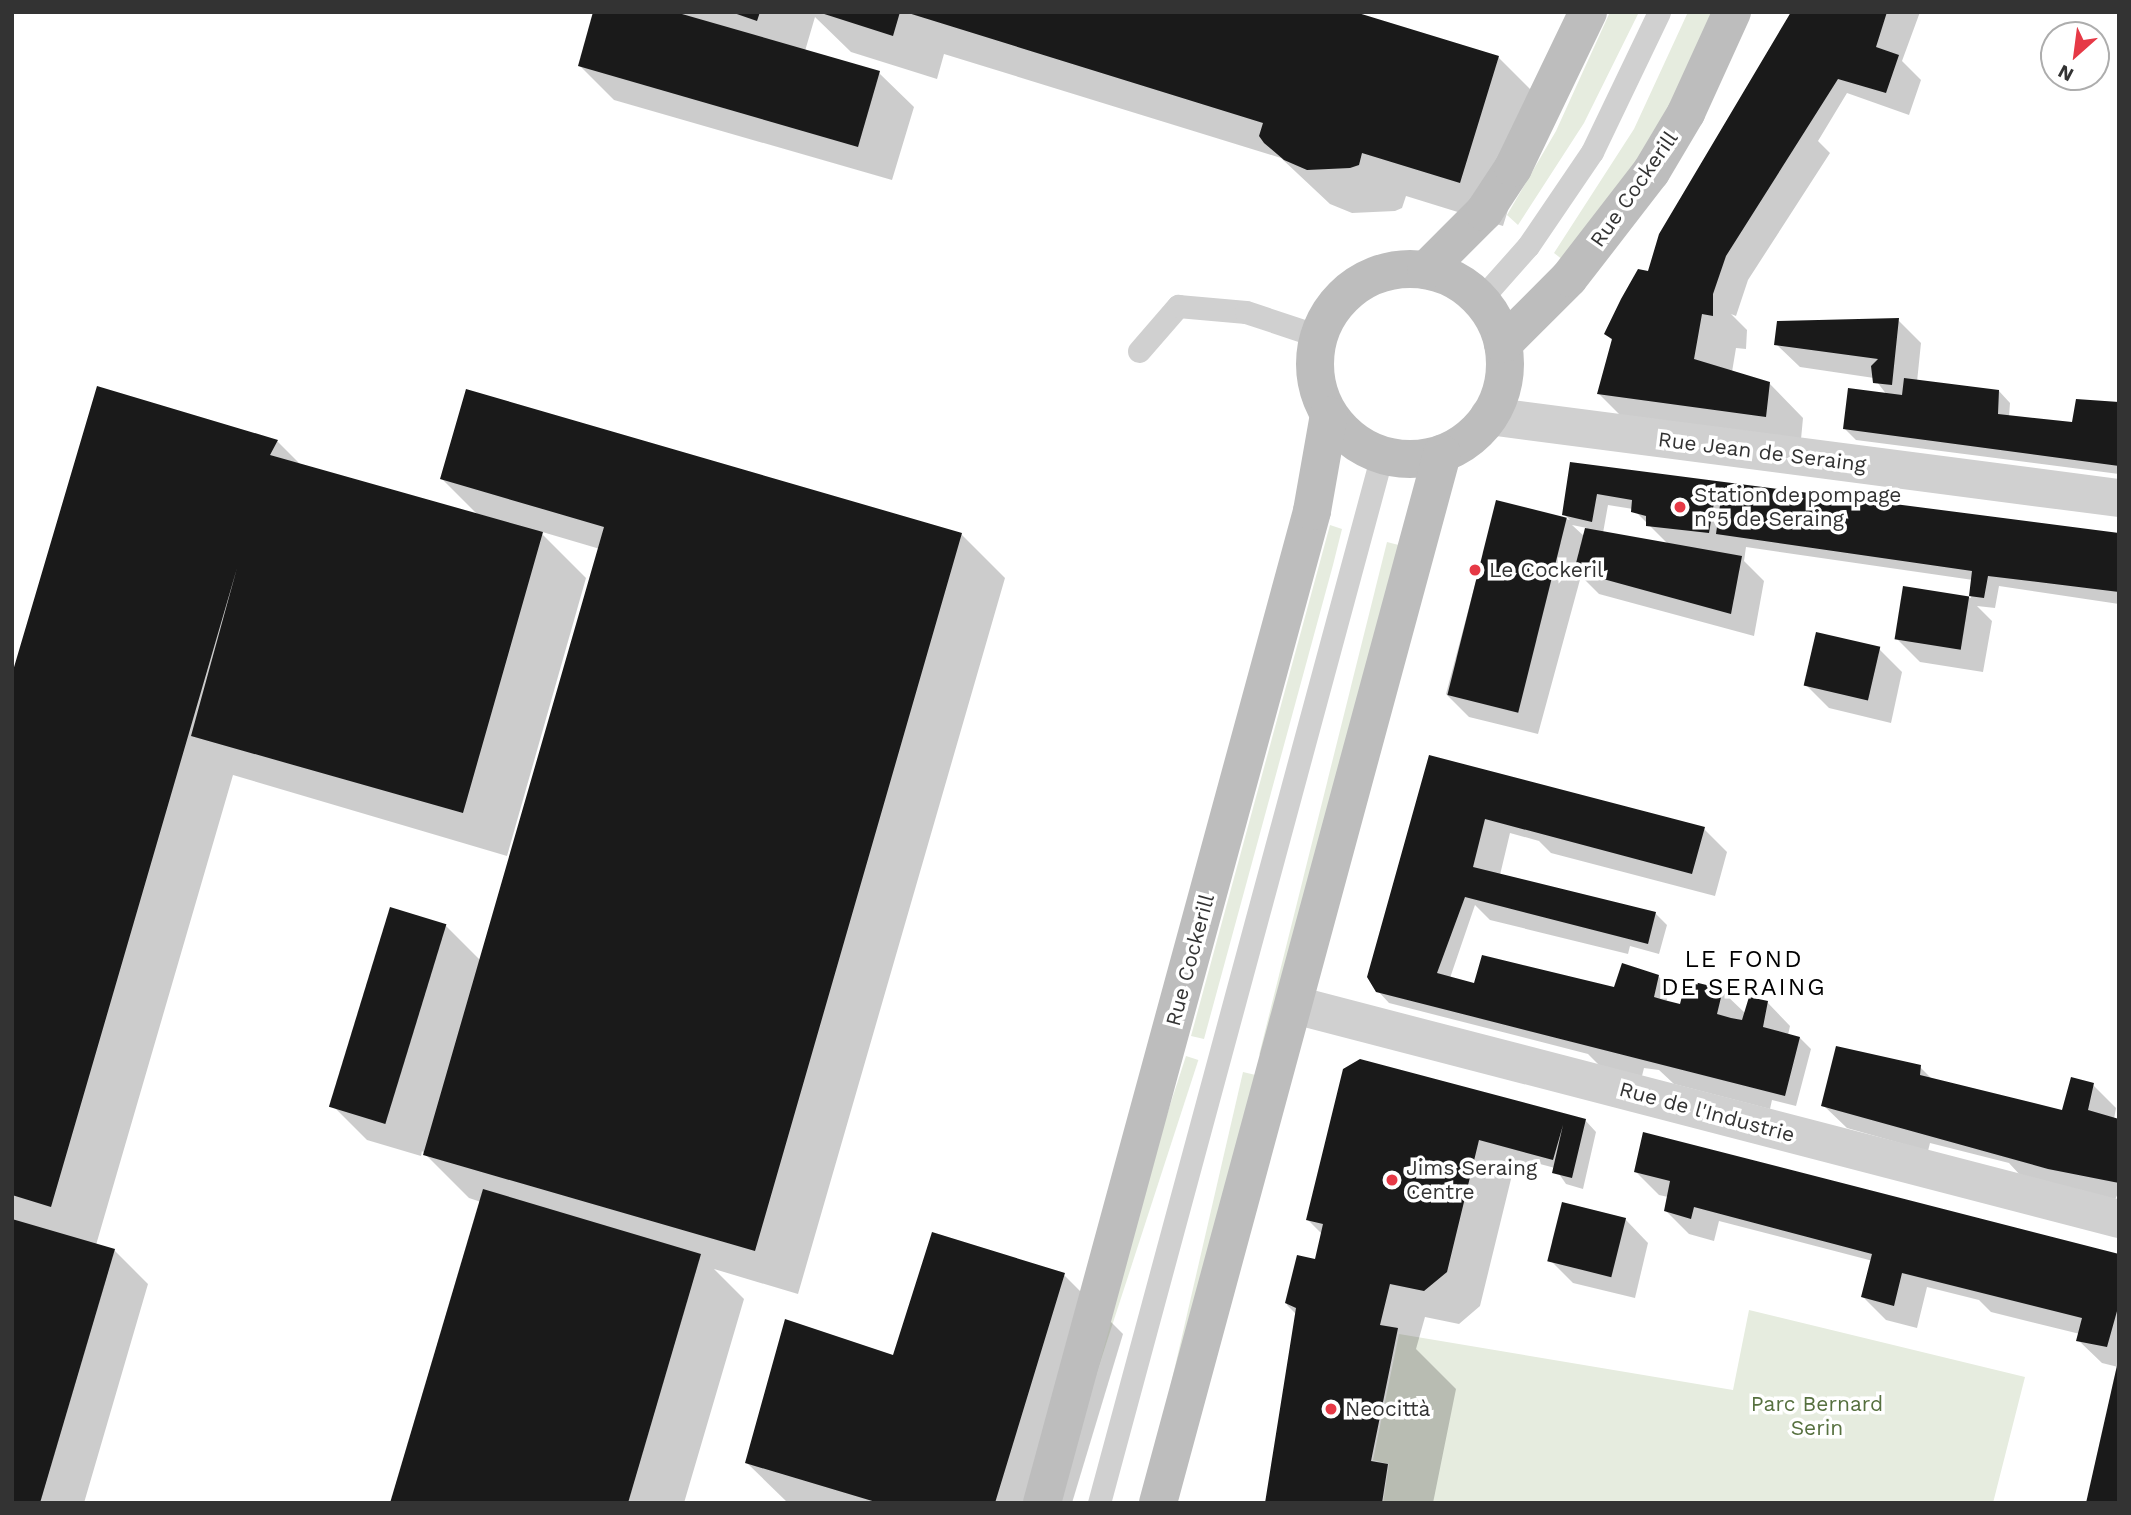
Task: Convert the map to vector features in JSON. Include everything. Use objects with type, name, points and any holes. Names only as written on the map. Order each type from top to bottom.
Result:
[{"type":"main road","points":[[1426,270],[1484,212],[1513,168],[1588,12]]},
{"type":"main road","name":"Rue Cockerill","points":[[1503,344],[1569,278],[1651,172],[1686,113],[1732,12]]},
{"type":"main road","points":[[1392,270],[1426,270],[1455,280],[1480,300],[1503,344],[1503,381],[1489,416],[1469,439],[1442,454],[1412,459],[1382,455],[1352,440],[1329,415],[1318,390],[1314,363],[1318,336],[1334,306],[1359,282],[1392,270]]},
{"type":"main road","name":"Rue Cockerill","points":[[1042,1503],[1312,511],[1329,415]]},
{"type":"main road","points":[[1158,1503],[1442,454]]},
{"type":"street","name":"Rue Jean de Seraing","points":[[1489,416],[2119,498]]},
{"type":"street","name":"Rue de l'Industrie","points":[[1295,1005],[2119,1219]]},
{"type":"lane","points":[[1480,300],[1528,246],[1592,152],[1659,12]]},
{"type":"lane","points":[[1139,351],[1178,306],[1246,312],[1318,336]]},
{"type":"lane","points":[[1099,1503],[1382,455]]},
{"type":"green space","points":[[1610,12],[1639,12],[1584,123],[1518,225],[1507,215],[1556,131]]},
{"type":"green space","points":[[1688,12],[1718,12],[1661,129],[1563,260],[1554,253],[1634,129]]},
{"type":"green space","points":[[1330,525],[1342,529],[1333,565],[1204,1039],[1191,1036]]},
{"type":"green space","points":[[1387,542],[1399,545],[1271,1057],[1259,1054]]},
{"type":"green space","points":[[1186,1056],[1198,1060],[1055,1500],[1043,1496]]},
{"type":"green space","points":[[1243,1072],[1256,1075],[1157,1503],[1143,1503]]},
{"type":"green space","name":"Parc Bernard Serin","points":[[1749,1310],[2025,1377],[1993,1503],[1383,1503],[1389,1464],[1373,1460],[1399,1334],[1733,1390]]},
{"type":"building","points":[[593,12],[675,12],[880,71],[858,147],[578,66]]},
{"type":"building","points":[[731,12],[760,12],[757,21]]},
{"type":"building","points":[[818,12],[900,12],[893,36]]},
{"type":"building","points":[[905,12],[1355,12],[1499,56],[1460,183],[1362,153],[1359,165],[1350,168],[1307,170],[1284,160],[1264,143],[1259,136],[1263,123]]},
{"type":"building","points":[[1791,12],[1887,12],[1876,47],[1899,55],[1886,93],[1838,79],[1726,256],[1713,294],[1713,316],[1702,314],[1694,359],[1770,382],[1766,417],[1597,394],[1612,339],[1604,334],[1621,299],[1638,269],[1648,271],[1659,234]]},
{"type":"building","points":[[1899,318],[1892,385],[1873,383],[1871,366],[1878,359],[1774,345],[1777,321]]},
{"type":"building","points":[[1904,378],[1999,390],[1998,414],[2072,422],[2076,399],[2119,402],[2119,466],[1843,429],[1848,388],[1902,395]]},
{"type":"building","points":[[97,386],[278,440],[270,455],[543,532],[463,813],[191,736],[237,568],[51,1207],[12,1195],[12,674]]},
{"type":"building","points":[[466,389],[962,533],[755,1251],[423,1155],[604,527],[440,479]]},
{"type":"building","points":[[1570,462],[2119,533],[2119,592],[1988,576],[1984,598],[1969,596],[1972,571],[1716,534],[1721,498],[1715,497],[1709,533],[1646,526],[1646,516],[1631,512],[1632,500],[1597,494],[1592,522],[1562,515]]},
{"type":"building","points":[[1496,500],[1567,518],[1518,713],[1447,695]]},
{"type":"building","points":[[1585,528],[1742,556],[1731,614],[1574,571]]},
{"type":"building","points":[[1903,586],[1969,596],[1961,650],[1895,639]]},
{"type":"building","points":[[1816,632],[1880,647],[1868,700],[1804,686]]},
{"type":"building","points":[[1429,755],[1705,827],[1692,874],[1485,819],[1473,867],[1656,912],[1648,944],[1465,897],[1437,973],[1474,983],[1482,955],[1614,987],[1622,963],[1659,975],[1654,997],[1664,1000],[1680,1004],[1686,980],[1723,989],[1717,1014],[1731,1018],[1742,1020],[1749,997],[1768,1001],[1763,1027],[1800,1037],[1785,1096],[1376,992],[1367,977]]},
{"type":"building","points":[[390,907],[446,924],[385,1124],[329,1107]]},
{"type":"building","points":[[1836,1046],[1921,1065],[1920,1075],[2062,1110],[2071,1077],[2094,1083],[2088,1110],[2119,1119],[2119,1183],[2048,1169],[1821,1106]]},
{"type":"building","points":[[1360,1059],[1586,1119],[1572,1178],[1552,1173],[1563,1125],[1553,1160],[1479,1140],[1447,1272],[1424,1291],[1390,1284],[1380,1325],[1398,1328],[1371,1461],[1388,1464],[1382,1503],[1265,1503],[1296,1308],[1285,1303],[1297,1255],[1315,1259],[1323,1224],[1306,1220],[1343,1069]]},
{"type":"building","points":[[1643,1132],[2119,1254],[2119,1304],[2107,1347],[2076,1341],[2082,1318],[1902,1273],[1894,1306],[1861,1297],[1872,1254],[1694,1207],[1691,1219],[1664,1211],[1670,1181],[1634,1172]]},
{"type":"building","points":[[483,1189],[701,1254],[628,1503],[390,1503]]},
{"type":"building","points":[[1562,1202],[1626,1218],[1611,1277],[1547,1261]]},
{"type":"building","points":[[12,1219],[115,1249],[40,1503],[12,1503]]},
{"type":"building","points":[[932,1232],[1065,1273],[995,1503],[879,1503],[745,1463],[785,1319],[893,1355]]},
{"type":"building","points":[[2118,1361],[2119,1503],[2086,1503]]},
{"type":"place","name":"Station de pompage n°5 de Seraing","points":[[1680,507]]},
{"type":"place","name":"Le Cockeril","points":[[1475,570]]},
{"type":"place","name":"Jims Seraing Centre","points":[[1392,1180]]},
{"type":"place","name":"Neocittà","points":[[1331,1409]]},
{"type":"district","name":"LE FOND DE SERAING","points":[[1744,974]]}]
